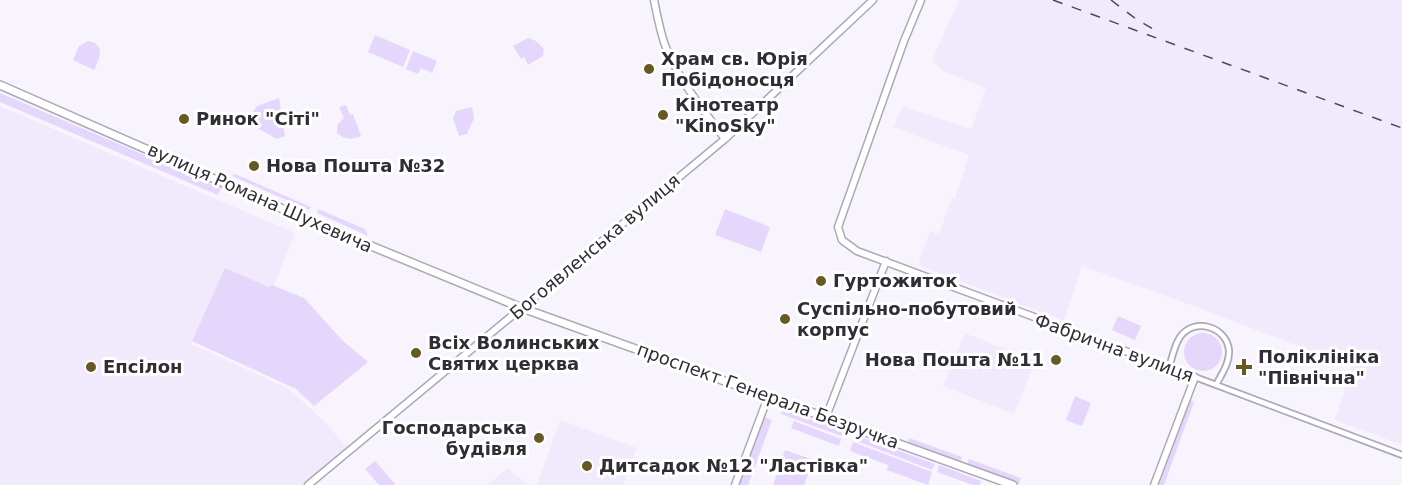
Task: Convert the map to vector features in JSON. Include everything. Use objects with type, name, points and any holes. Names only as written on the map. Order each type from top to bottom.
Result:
[{"type":"main road","name":"вулиця Романа Шухевича","points":[[0,85],[318,224],[522,308]]},
{"type":"main road","name":"проспект Генерала Безручка","points":[[522,308],[1013,485]]},
{"type":"street","points":[[654,0],[664,43],[672,61],[725,139]]},
{"type":"street","name":"Богоявленська вулиця","points":[[308,485],[725,139],[873,0]]},
{"type":"street","name":"Фабрична вулиця","points":[[921,0],[901,48],[838,227],[842,240],[856,251],[1402,455]]},
{"type":"street","points":[[826,417],[885,261]]},
{"type":"street","points":[[1169,368],[1177,342],[1182,334],[1194,327],[1212,328],[1223,336],[1229,349],[1227,363],[1216,386]]},
{"type":"street","points":[[1154,485],[1195,377]]},
{"type":"street","points":[[735,485],[768,397]]},
{"type":"shaded area","points":[[959,0],[1402,0],[1402,445],[1335,420],[1352,367],[1194,306],[1082,266],[1064,321],[918,265],[930,231],[939,234],[952,198],[955,199],[969,155],[893,127],[903,106],[971,129],[986,88],[942,71],[932,60]]},
{"type":"shaded area","points":[[375,35],[410,50],[403,67],[368,52]]},
{"type":"shaded area","points":[[528,38],[536,41],[544,49],[543,56],[528,65],[524,57],[521,59],[513,46]]},
{"type":"shaded area","points":[[88,41],[95,43],[100,49],[94,70],[73,60],[79,46]]},
{"type":"shaded area","points":[[413,51],[437,61],[432,73],[421,68],[418,74],[406,69]]},
{"type":"shaded area","points":[[0,93],[221,188],[218,195],[0,102]]},
{"type":"shaded area","points":[[279,98],[285,136],[277,139],[259,129],[252,113],[257,106]]},
{"type":"shaded area","points":[[346,105],[350,115],[353,114],[361,136],[348,139],[337,133],[337,125],[344,118],[339,107]]},
{"type":"shaded area","points":[[0,106],[295,233],[274,285],[269,287],[225,268],[191,344],[289,389],[324,421],[349,450],[308,485],[0,485]]},
{"type":"shaded area","points":[[472,107],[474,118],[467,134],[459,136],[453,118],[456,111]]},
{"type":"shaded area","points":[[235,174],[311,207],[309,210],[232,176]]},
{"type":"shaded area","points":[[318,209],[365,229],[368,236],[317,213]]},
{"type":"shaded area","points":[[725,209],[770,227],[761,252],[715,235]]},
{"type":"shaded area","points":[[225,268],[269,287],[272,285],[304,298],[342,340],[368,362],[314,406],[296,389],[192,341]]},
{"type":"shaded area","points":[[1118,316],[1141,326],[1135,340],[1112,330]]},
{"type":"shaded area","points":[[965,333],[1035,361],[1014,414],[943,386]]},
{"type":"shaded area","points":[[1203,333],[1217,338],[1222,352],[1217,366],[1203,371],[1189,366],[1184,352],[1189,338]]},
{"type":"shaded area","points":[[1075,396],[1091,403],[1082,426],[1066,420]]},
{"type":"shaded area","points":[[1190,400],[1194,402],[1164,485],[1159,485]]},
{"type":"shaded area","points":[[782,409],[843,431],[841,436],[781,414]]},
{"type":"shaded area","points":[[764,417],[772,420],[748,485],[739,485]]},
{"type":"shaded area","name":"Дитсадок №12 \"Ластівка\"","points":[[560,420],[637,448],[623,485],[537,485]]},
{"type":"shaded area","points":[[794,421],[841,439],[839,446],[791,428]]},
{"type":"shaded area","points":[[856,435],[935,464],[932,470],[854,440]]},
{"type":"shaded area","points":[[909,438],[962,457],[961,462],[908,443]]},
{"type":"shaded area","points":[[853,442],[932,472],[928,485],[887,470],[888,465],[850,451]]},
{"type":"shaded area","points":[[785,450],[814,460],[804,485],[773,485]]},
{"type":"shaded area","points":[[969,459],[1021,478],[1019,484],[967,465]]},
{"type":"shaded area","points":[[375,461],[396,485],[379,485],[365,469]]},
{"type":"shaded area","points":[[939,465],[981,481],[980,485],[973,485],[937,472]]},
{"type":"shaded area","points":[[508,468],[528,485],[487,485]]},
{"type":"railway","points":[[1053,0],[1402,128]]},
{"type":"railway","points":[[1111,0],[1158,32]]},
{"type":"place","name":"Храм св. Юрія Побідоносця","points":[[649,69]]},
{"type":"place","name":"Кінотеатр \"KinoSky\"","points":[[663,115]]},
{"type":"place","name":"Ринок \"Сіті\"","points":[[184,119]]},
{"type":"place","name":"Нова Пошта №32","points":[[254,166]]},
{"type":"place","name":"Гуртожиток","points":[[821,281]]},
{"type":"place","name":"Суспільно-побутовий корпус","points":[[785,319]]},
{"type":"place","name":"Всіх Волинських Святих церква","points":[[416,353]]},
{"type":"place","name":"Нова Пошта №11","points":[[1056,360]]},
{"type":"place","name":"Епсілон","points":[[91,367]]},
{"type":"place","name":"Поліклініка \"Північна\"","points":[[1244,367]]},
{"type":"place","name":"Господарська будівля","points":[[539,438]]},
{"type":"place","name":"Дитсадок №12 \"Ластівка\"","points":[[587,466]]}]
